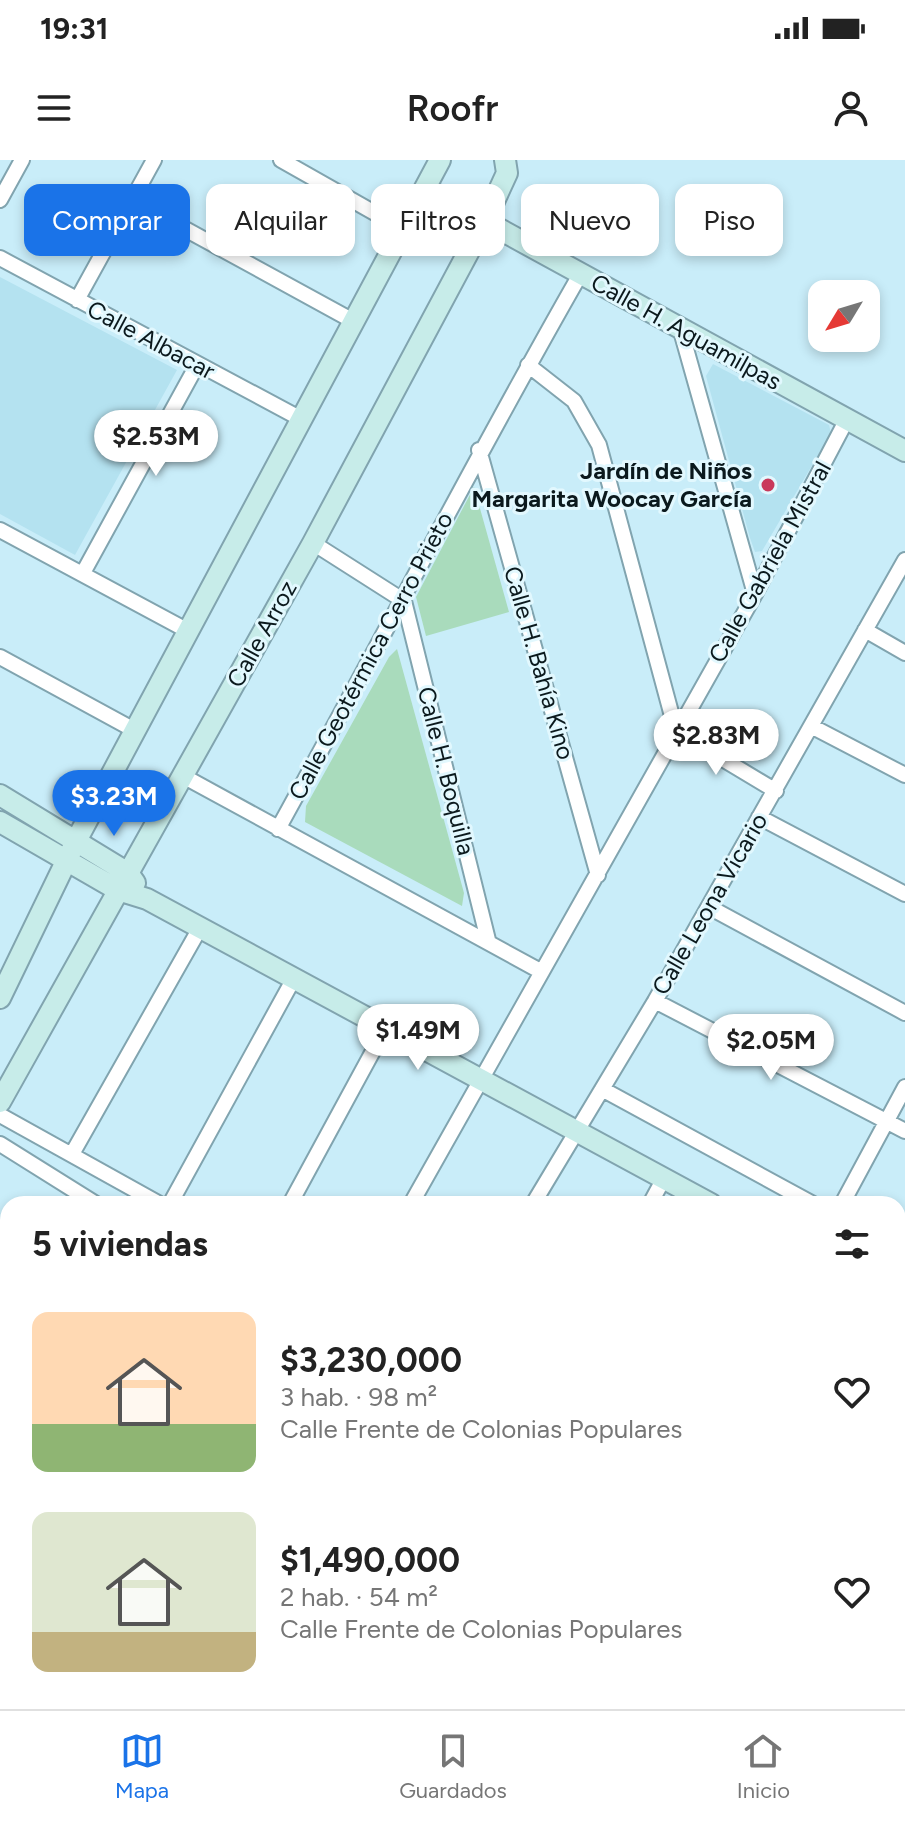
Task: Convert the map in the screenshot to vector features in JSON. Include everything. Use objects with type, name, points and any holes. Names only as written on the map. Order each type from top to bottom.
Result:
[{"type":"street","points":[[0,200],[22,160]]},
{"type":"street","points":[[141,184],[154,160]]},
{"type":"street","points":[[281,160],[371,211]]},
{"type":"street","points":[[428,184],[440,160]]},
{"type":"street","name":"Calle Arroz","points":[[502,184],[507,173],[505,160]]},
{"type":"street","points":[[190,232],[355,322]]},
{"type":"street","name":"Calle H. Aguamilpas","points":[[505,232],[905,451]]},
{"type":"street","points":[[77,300],[101,256]]},
{"type":"street","points":[[0,997],[66,860],[389,256]]},
{"type":"street","name":"Calle Arroz","points":[[0,1102],[313,543],[466,256]]},
{"type":"street","name":"Calle Albacar","points":[[0,258],[303,420]]},
{"type":"street","name":"Calle Geotérmica Cerro Prieto","points":[[278,829],[404,601],[479,450],[581,273]]},
{"type":"street","points":[[681,331],[755,594]]},
{"type":"street","points":[[83,573],[197,365]]},
{"type":"street","points":[[528,365],[574,401],[599,445],[676,731],[776,791]]},
{"type":"street","name":"Calle Gabriela Mistral","points":[[415,1196],[755,594],[846,421]]},
{"type":"street","name":"Calle H. Bahía Kino","points":[[479,450],[598,875]]},
{"type":"street","points":[[0,530],[190,632]]},
{"type":"street","points":[[313,543],[404,601]]},
{"type":"street","name":"Calle Leona Vicario","points":[[538,1196],[655,1001],[905,560]]},
{"type":"street","name":"Calle H. Boquilla","points":[[404,601],[488,940]]},
{"type":"street","points":[[865,630],[905,653]]},
{"type":"street","points":[[0,657],[136,731]]},
{"type":"street","points":[[811,726],[905,775]]},
{"type":"street","points":[[183,776],[542,972]]},
{"type":"street","points":[[0,795],[76,841],[147,899],[695,1196]]},
{"type":"street","points":[[759,817],[905,894]]},
{"type":"street","points":[[0,822],[66,860],[123,882]]},
{"type":"street","points":[[709,907],[905,1013]]},
{"type":"street","points":[[72,1154],[200,928]]},
{"type":"street","points":[[174,1196],[293,980]]},
{"type":"street","points":[[655,1001],[905,1131]]},
{"type":"street","points":[[294,1196],[385,1029]]},
{"type":"street","points":[[846,1196],[905,1087]]},
{"type":"street","points":[[602,1089],[798,1196]]},
{"type":"street","points":[[0,1115],[146,1196]]},
{"type":"street","points":[[0,1144],[83,1196]]},
{"type":"street","points":[[654,1196],[663,1180]]},
{"type":"shaded area","points":[[0,277],[177,370],[75,555],[0,514]]},
{"type":"shaded area","name":"Jardín de Niños Margarita Woocay García","points":[[713,364],[829,425],[831,433],[762,551],[755,552],[750,538],[706,376]]},
{"type":"green space","points":[[474,487],[509,612],[426,636],[416,597]]},
{"type":"green space","points":[[397,649],[464,893],[462,906],[305,822],[306,806],[389,657]]},
{"type":"place","name":"Jardín de Niños Margarita Woocay García","points":[[768,485]]}]
